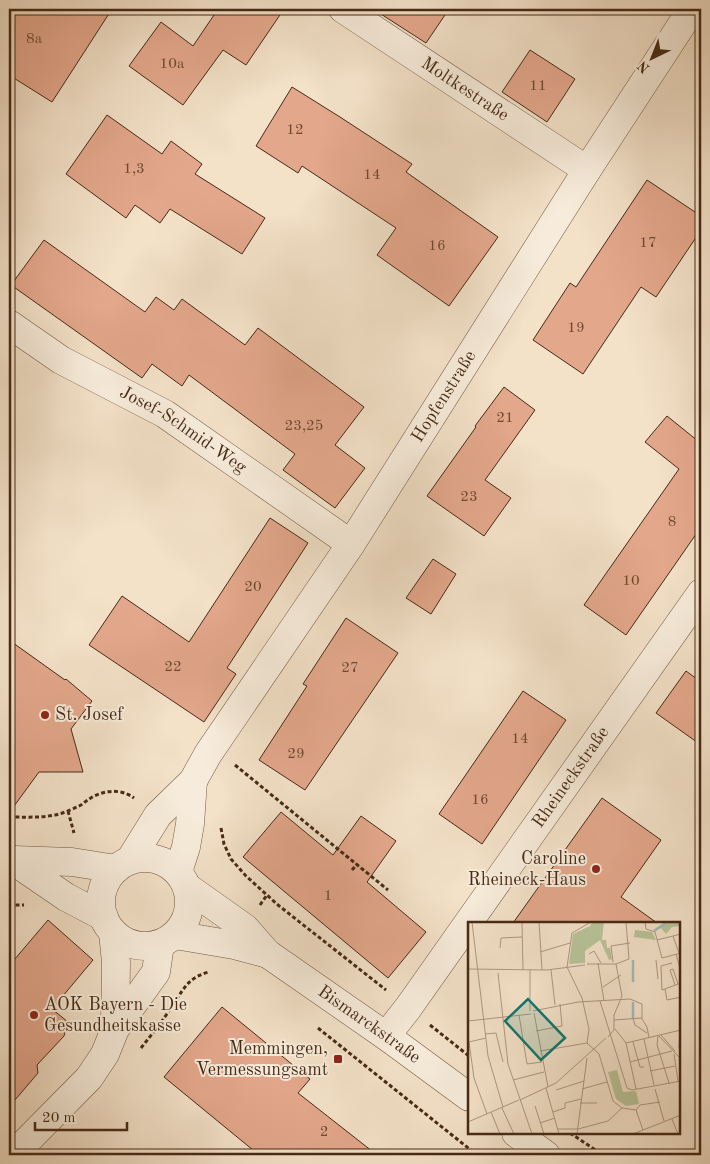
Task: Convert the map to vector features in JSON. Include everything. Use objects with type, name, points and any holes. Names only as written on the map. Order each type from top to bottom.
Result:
[{"type":"street","name":"Moltkestraße","points":[[343,9],[587,170]]},
{"type":"street","name":"Hopfenstraße","points":[[123,865],[158,815],[193,781],[208,754],[351,544],[587,170],[692,9]]},
{"type":"street","name":"Josef-Schmid-Weg","points":[[9,324],[61,360],[165,414],[351,544]]},
{"type":"street","name":"Rheineckstraße","points":[[469,922],[701,593]]},
{"type":"street","name":"Hopfenstraße","points":[[182,880],[190,824],[193,781]]},
{"type":"street","name":"Bismarckstraße","points":[[11,859],[123,865],[148,858],[164,862],[182,880],[244,928],[268,954],[386,1036],[468,1096]]},
{"type":"street","name":"Bismarckstraße","points":[[11,859],[108,924],[126,942],[143,946],[168,939],[234,945],[268,954]]},
{"type":"street","points":[[115,1029],[116,963],[101,900],[106,883],[123,865]]},
{"type":"street","points":[[14,1155],[89,1078],[105,1054],[115,1029],[156,972],[168,939],[185,921],[189,904],[182,880]]},
{"type":"street","name":"Rheineckstraße","points":[[386,1036],[468,923]]},
{"type":"street","points":[[517,1134],[546,1155]]},
{"type":"path","points":[[232,763],[388,890]]},
{"type":"path","points":[[352,870],[357,864]]},
{"type":"path","points":[[314,1024],[477,1155]]},
{"type":"path","points":[[572,1134],[603,1155]]},
{"type":"building","points":[[9,9],[112,9],[52,102],[9,75]]},
{"type":"building","points":[[218,9],[284,9],[246,65],[223,50],[183,105],[129,66],[161,22],[193,46]]},
{"type":"building","points":[[373,9],[449,9],[426,43]]},
{"type":"building","points":[[530,50],[575,79],[547,122],[502,92]]},
{"type":"building","points":[[292,87],[412,164],[406,172],[498,237],[449,306],[377,255],[396,228],[302,166],[298,173],[256,146]]},
{"type":"building","points":[[107,115],[162,154],[171,141],[202,164],[195,174],[265,218],[242,254],[170,209],[160,223],[135,205],[126,218],[66,174]]},
{"type":"building","points":[[647,180],[701,216],[701,230],[656,297],[641,287],[583,374],[533,340],[570,283],[576,287]]},
{"type":"building","points":[[44,240],[145,312],[156,297],[174,310],[182,299],[245,345],[258,328],[364,407],[335,445],[365,468],[335,508],[283,470],[295,454],[189,375],[182,386],[152,364],[142,378],[11,285]]},
{"type":"building","points":[[504,387],[535,410],[485,480],[511,498],[484,536],[427,496]]},
{"type":"building","points":[[667,416],[698,441],[701,437],[701,527],[626,635],[584,605],[679,469],[645,442]]},
{"type":"building","points":[[270,518],[308,543],[227,668],[236,674],[204,722],[89,645],[122,596],[189,642]]},
{"type":"building","points":[[433,559],[456,574],[431,614],[406,598]]},
{"type":"building","points":[[346,618],[398,653],[305,790],[259,760],[307,686],[303,684]]},
{"type":"building","name":"St. Josef","points":[[9,640],[66,679],[92,701],[71,729],[83,772],[39,772],[9,813]]},
{"type":"building","points":[[686,671],[701,682],[701,745],[656,713]]},
{"type":"building","points":[[523,691],[566,720],[482,844],[439,814]]},
{"type":"building","name":"Caroline Rheineck-Haus","points":[[602,798],[661,840],[621,897],[656,922],[514,922]]},
{"type":"building","points":[[281,812],[333,855],[361,816],[396,841],[367,882],[426,932],[388,978],[243,857]]},
{"type":"building","name":"AOK Bayern - Die Gesundheitskasse","points":[[48,920],[93,960],[52,1009],[68,1022],[64,1036],[37,1065],[38,1073],[9,1107],[9,966]]},
{"type":"building","points":[[222,1007],[310,1079],[298,1093],[377,1155],[259,1155],[164,1077]]},
{"type":"place","name":"St. Josef","points":[[45,715]]},
{"type":"place","name":"Caroline Rheineck-Haus","points":[[596,869]]},
{"type":"place","name":"AOK Bayern - Die Gesundheitskasse","points":[[34,1015]]},
{"type":"place","name":"Memmingen, Vermessungsamt","points":[[338,1059]]}]
